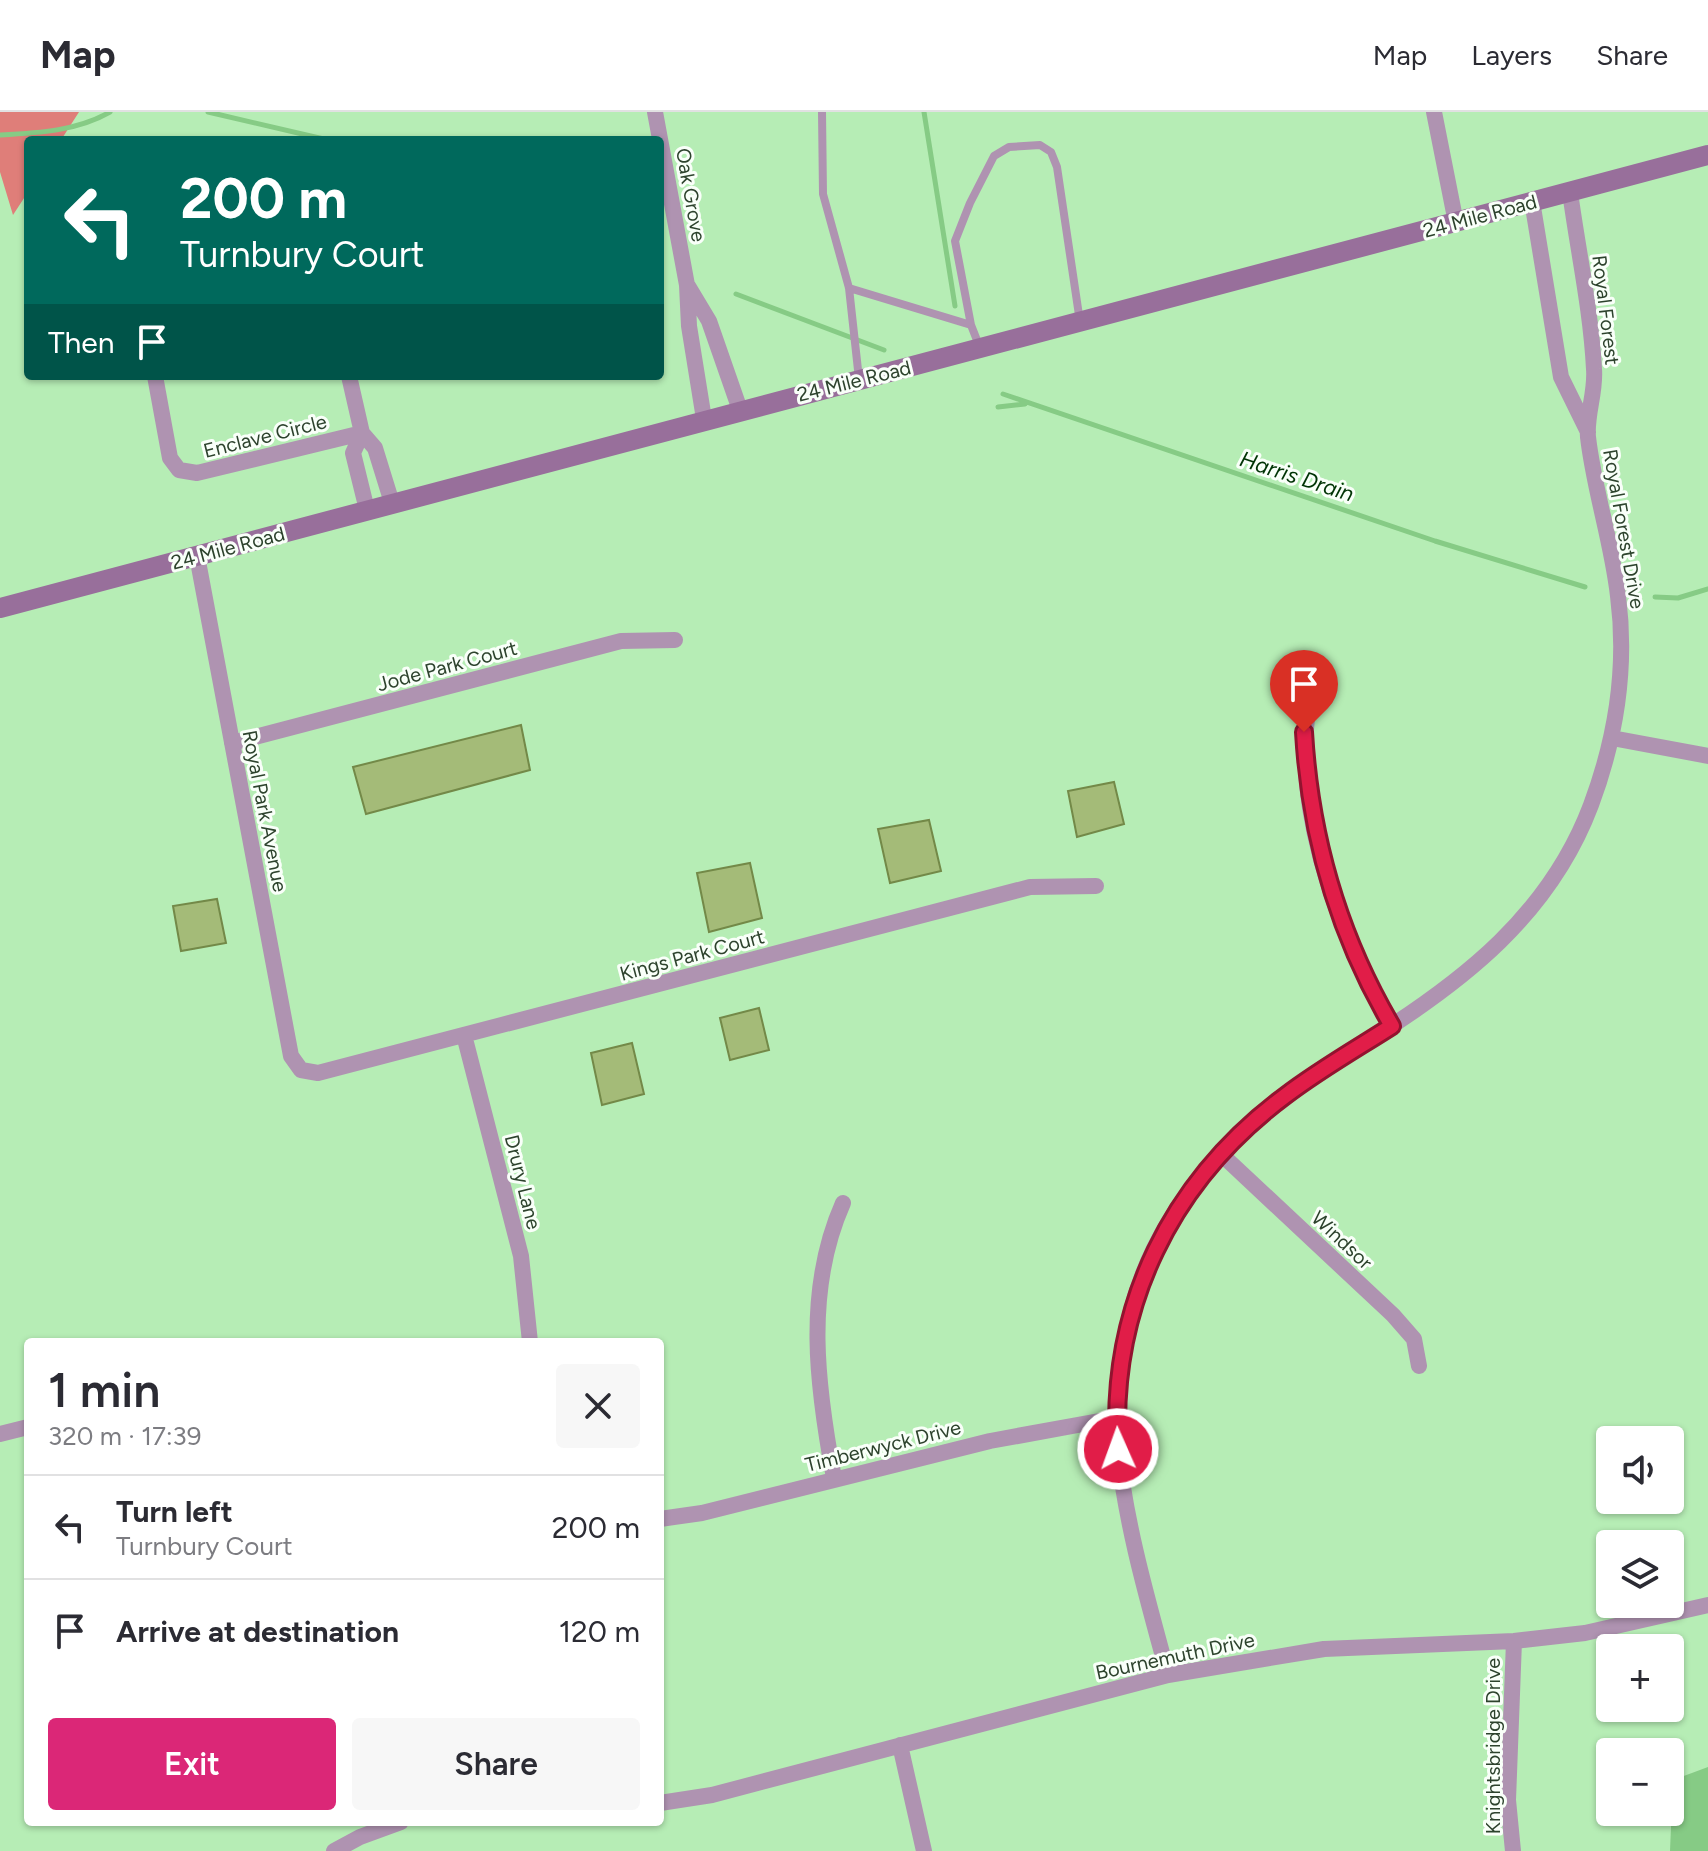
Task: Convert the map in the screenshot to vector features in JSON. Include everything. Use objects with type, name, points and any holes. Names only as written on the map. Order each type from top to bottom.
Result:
[{"type":"street","name":"Oak Grove","points":[[655,112],[659,136]]},
{"type":"street","points":[[1434,112],[1456,223]]},
{"type":"street","name":"24 Mile Road","points":[[0,608],[1708,155]]},
{"type":"street","name":"Oak Grove","points":[[664,161],[687,285],[689,326],[704,419]]},
{"type":"street","name":"Royal Forest","points":[[1570,192],[1595,372],[1588,432]]},
{"type":"street","points":[[1532,201],[1561,377],[1588,432]]},
{"type":"street","name":"Oak Grove","points":[[687,285],[709,321],[740,410]]},
{"type":"street","name":"Enclave Circle","points":[[156,380],[170,458],[179,470],[197,473],[362,433]]},
{"type":"street","points":[[350,380],[362,433],[375,448],[392,503]]},
{"type":"street","name":"Royal Forest Drive","points":[[1168,1675],[1134,1540],[1116,1418],[1123,1350],[1133,1302],[1147,1262],[1185,1195],[1220,1153],[1284,1096],[1478,966],[1525,918],[1558,873],[1582,828],[1612,738],[1619,686],[1618,596],[1588,432]]},
{"type":"street","points":[[362,433],[353,453],[367,510]]},
{"type":"street","name":"Royal Park Avenue","points":[[197,556],[291,1056],[301,1070]]},
{"type":"street","name":"Jode Park Court","points":[[232,743],[621,641],[675,640]]},
{"type":"street","points":[[1315,677],[1304,732],[1320,850],[1351,946],[1392,1026]]},
{"type":"street","points":[[1612,738],[1708,756]]},
{"type":"street","name":"Kings Park Court","points":[[301,1070],[318,1073],[1030,887],[1096,886]]},
{"type":"street","name":"Drury Lane","points":[[464,1035],[521,1256],[530,1338]]},
{"type":"street","name":"Windsor","points":[[1220,1153],[1393,1315],[1414,1339],[1419,1366]]},
{"type":"street","points":[[834,1478],[819,1386],[817,1328],[827,1249],[843,1203]]},
{"type":"street","name":"Timberwyck Drive","points":[[664,1518],[702,1513],[990,1441],[1116,1418]]},
{"type":"street","points":[[0,1434],[24,1428]]},
{"type":"street","name":"Bournemuth Drive","points":[[664,1802],[712,1795],[1168,1675],[1324,1649],[1514,1641],[1626,1625],[1708,1605]]},
{"type":"street","name":"Knightsbridge Drive","points":[[1513,1851],[1508,1800],[1514,1641]]},
{"type":"street","points":[[900,1745],[924,1851]]},
{"type":"street","points":[[334,1851],[390,1826]]},
{"type":"lane","points":[[822,112],[823,194],[849,288],[859,379]]},
{"type":"lane","points":[[980,348],[971,325],[955,241],[994,156],[1009,147],[1025,143],[1040,145],[1051,152],[1057,167],[1080,322]]},
{"type":"lane","points":[[849,288],[971,325]]},
{"type":"shaded area","points":[[0,112],[79,112],[64,136],[24,136],[24,198],[13,215],[0,172]]},
{"type":"shaded area","points":[[1708,1767],[1708,1851],[1670,1851],[1671,1826],[1684,1826],[1684,1776]]},
{"type":"building","points":[[521,725],[530,770],[366,814],[353,767]]},
{"type":"building","points":[[1114,782],[1124,824],[1077,837],[1068,791]]},
{"type":"building","points":[[929,820],[941,871],[890,883],[878,829]]},
{"type":"building","points":[[750,863],[762,918],[709,932],[697,873]]},
{"type":"building","points":[[217,899],[226,943],[181,951],[173,906]]},
{"type":"building","points":[[759,1008],[769,1050],[730,1060],[720,1018]]},
{"type":"building","points":[[632,1043],[644,1094],[602,1105],[591,1053]]},
{"type":"waterway","name":"Harris Drain","points":[[0,135],[71,127],[110,112]]},
{"type":"waterway","name":"Harris Drain","points":[[208,112],[311,136]]},
{"type":"waterway","points":[[924,112],[955,306]]},
{"type":"waterway","name":"Harris Drain","points":[[736,294],[884,350]]},
{"type":"waterway","name":"Harris Drain","points":[[1003,394],[1435,541],[1585,587]]},
{"type":"waterway","name":"Harris Drain","points":[[998,407],[1025,404]]},
{"type":"waterway","name":"Harris Drain","points":[[1655,597],[1678,598],[1708,589]]},
{"type":"route","points":[[1118,1449],[1116,1418],[1120,1373],[1133,1302],[1147,1262],[1185,1195],[1220,1153],[1284,1096],[1392,1026],[1368,985],[1335,903],[1320,850],[1304,732]]}]
